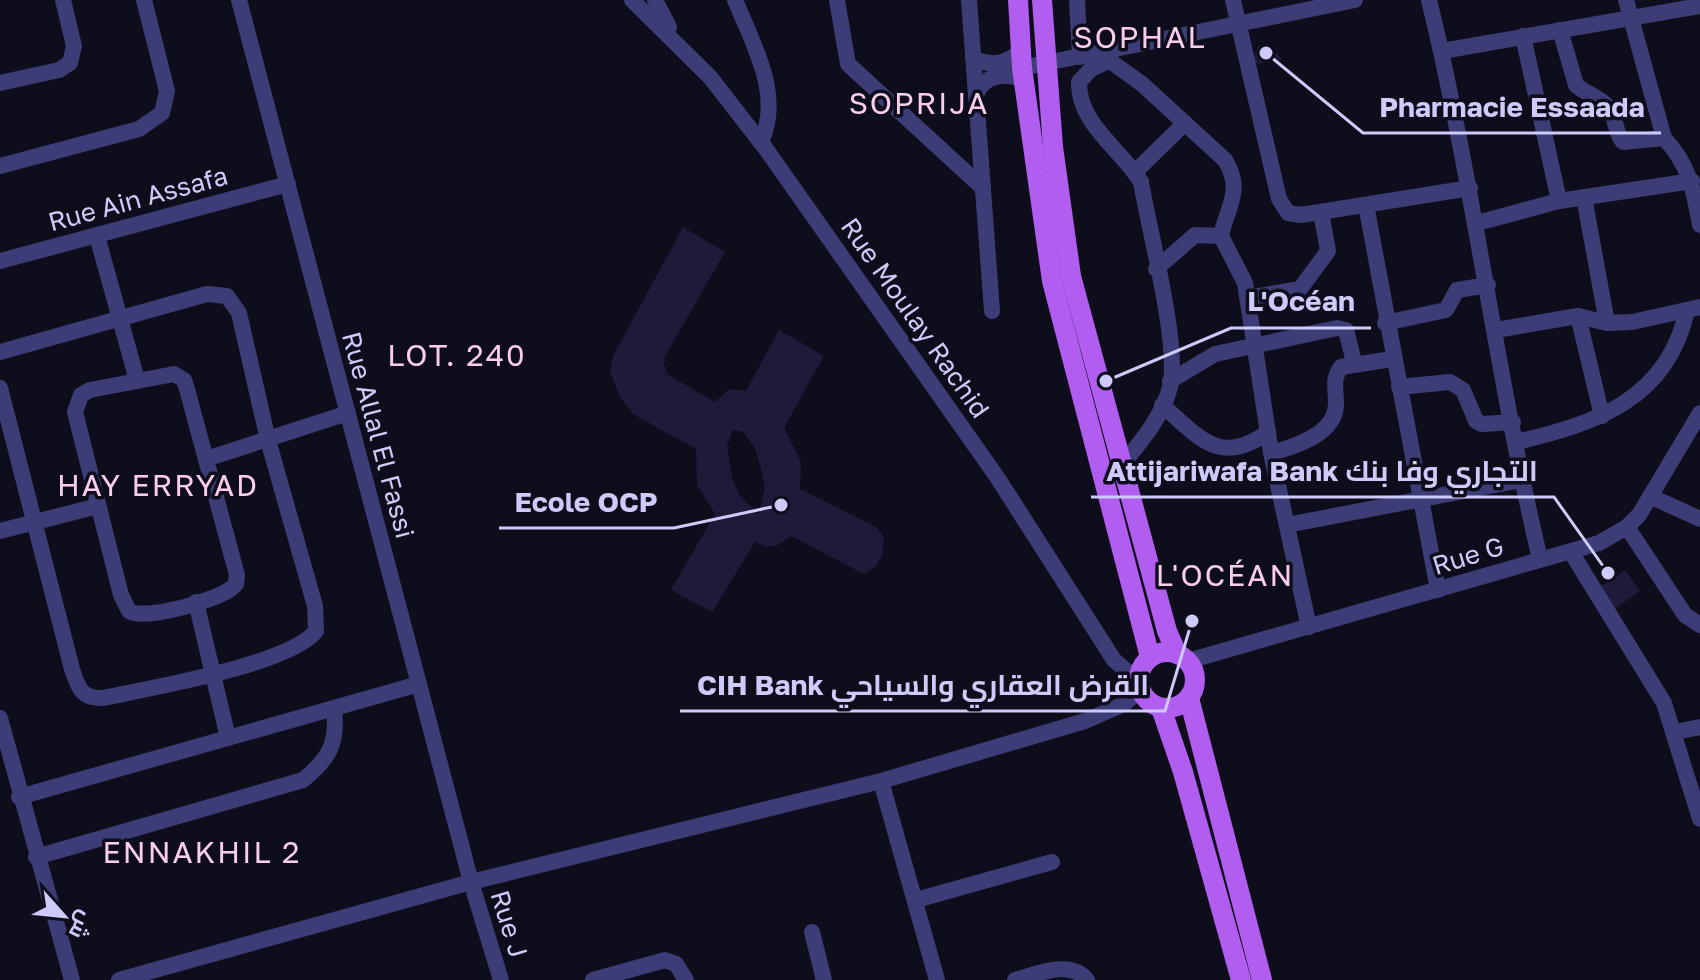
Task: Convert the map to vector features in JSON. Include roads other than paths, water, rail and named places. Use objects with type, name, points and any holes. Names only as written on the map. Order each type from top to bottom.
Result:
[{"type":"main road","points":[[1018,0],[1022,66],[1052,281],[1148,702],[1161,708],[1176,707],[1189,698]]},
{"type":"main road","points":[[1042,0],[1045,65],[1071,276],[1167,631],[1195,681],[1189,698],[1262,980]]},
{"type":"main road","points":[[1143,674],[1159,653],[1182,657]]},
{"type":"main road","points":[[1161,708],[1183,772],[1241,980]]},
{"type":"street","points":[[0,83],[59,70],[70,63],[74,46],[63,0]]},
{"type":"street","points":[[0,166],[139,129],[162,113],[168,102],[167,91],[144,0]]},
{"type":"street","name":"Rue Allal El Fassi","points":[[239,0],[471,882]]},
{"type":"street","name":"Rue Moulay Rachid","points":[[632,0],[675,38],[761,142],[997,477],[1114,660],[1128,672],[1143,674]]},
{"type":"street","points":[[655,0],[675,38]]},
{"type":"street","points":[[735,0],[761,63],[767,89],[769,126],[761,142]]},
{"type":"street","points":[[837,0],[848,64],[983,188]]},
{"type":"street","points":[[969,0],[992,311]]},
{"type":"street","points":[[1077,0],[1080,57]]},
{"type":"street","points":[[1233,0],[1283,209],[1294,216],[1470,188]]},
{"type":"street","points":[[973,58],[1022,66],[1105,56],[1334,2],[1355,0]]},
{"type":"street","points":[[1429,0],[1477,223],[1521,480],[1540,559]]},
{"type":"street","points":[[1626,0],[1664,138],[1678,153],[1692,181],[1700,225]]},
{"type":"street","points":[[1442,51],[1700,6]]},
{"type":"street","points":[[1560,30],[1576,85],[1612,111],[1616,134],[1623,142],[1664,138]]},
{"type":"street","points":[[1523,36],[1559,201]]},
{"type":"street","points":[[1105,56],[1225,160],[1234,176],[1234,191],[1221,236],[1243,273],[1271,453],[1309,627]]},
{"type":"street","points":[[1105,56],[1079,82],[1079,96],[1098,130],[1126,158],[1141,182],[1174,358],[1162,405],[1122,465]]},
{"type":"street","points":[[976,95],[983,83],[1022,66]]},
{"type":"street","points":[[1135,172],[1185,123]]},
{"type":"street","points":[[1477,223],[1559,201],[1692,181]]},
{"type":"street","name":"Rue Ain Assafa","points":[[0,261],[288,184]]},
{"type":"street","points":[[1584,197],[1607,323]]},
{"type":"street","points":[[1366,205],[1385,323],[1438,590]]},
{"type":"street","points":[[1248,298],[1300,289],[1306,284],[1328,251],[1321,212]]},
{"type":"street","points":[[1156,269],[1195,235],[1221,236]]},
{"type":"street","points":[[97,236],[137,380]]},
{"type":"street","points":[[1385,323],[1446,310],[1457,290],[1488,285]]},
{"type":"street","points":[[0,352],[207,294],[227,296],[239,313],[268,440],[315,606],[316,631],[297,646],[212,674],[103,698],[86,697],[79,690],[72,669],[0,388]]},
{"type":"street","points":[[1496,330],[1578,316],[1607,323],[1693,309]]},
{"type":"street","points":[[1516,442],[1573,429],[1602,416],[1657,377],[1674,353],[1693,309]]},
{"type":"street","points":[[1578,316],[1602,416]]},
{"type":"street","points":[[1170,381],[1215,354],[1341,328],[1348,335],[1354,362]]},
{"type":"street","points":[[1271,453],[1302,445],[1320,431],[1337,407],[1335,375],[1341,367],[1354,362],[1392,359]]},
{"type":"street","points":[[174,374],[184,380],[206,459],[237,575],[231,591],[143,616],[129,611],[121,595],[78,426],[77,402],[90,390],[174,374]]},
{"type":"street","points":[[1399,387],[1450,382],[1463,390],[1476,421],[1482,424],[1513,422]]},
{"type":"street","points":[[1162,405],[1201,438],[1230,450],[1241,449],[1268,432]]},
{"type":"street","points":[[206,459],[348,413]]},
{"type":"street","name":"Rue G","points":[[1182,657],[1309,627],[1599,543],[1627,527],[1652,497],[1700,413]]},
{"type":"street","points":[[1287,525],[1521,480]]},
{"type":"street","points":[[1652,497],[1700,519]]},
{"type":"street","points":[[0,531],[98,506]]},
{"type":"street","points":[[1627,527],[1685,615],[1700,625]]},
{"type":"street","points":[[1571,552],[1664,703],[1700,819]]},
{"type":"street","points":[[196,602],[228,738]]},
{"type":"street","points":[[119,980],[471,882],[881,781],[1085,721],[1124,704],[1143,674]]},
{"type":"street","points":[[19,797],[419,684]]},
{"type":"street","points":[[36,857],[303,780],[325,763],[334,747],[337,730],[334,708]]},
{"type":"street","points":[[0,718],[19,797],[72,980]]},
{"type":"street","points":[[1675,732],[1700,727]]},
{"type":"street","points":[[881,781],[937,980]]},
{"type":"street","points":[[916,900],[1052,862]]},
{"type":"street","name":"Rue J","points":[[471,882],[501,980]]},
{"type":"street","points":[[812,932],[824,980]]},
{"type":"street","points":[[593,980],[665,960],[676,964],[686,980]]},
{"type":"street","points":[[1015,980],[1063,969],[1078,971],[1087,980]]},
{"type":"place","name":"Pharmacie Essaada","points":[[1266,53]]},
{"type":"place","name":"L'Océan","points":[[1106,381]]},
{"type":"place","name":"Ecole OCP","points":[[781,505]]},
{"type":"place","name":"Attijariwafa Bank التجاري وفا بنك","points":[[1608,573]]},
{"type":"place","name":"CIH Bank القرض العقاري والسياحي","points":[[1192,621]]},
{"type":"district","name":"SOPHAL","points":[[1140,38]]},
{"type":"district","name":"SOPRIJA","points":[[919,104]]},
{"type":"district","name":"LOT. 240","points":[[457,356]]},
{"type":"district","name":"HAY ERRYAD","points":[[158,486]]},
{"type":"district","name":"L'OCÉAN","points":[[1225,576]]},
{"type":"district","name":"ENNAKHIL 2","points":[[202,853]]}]
